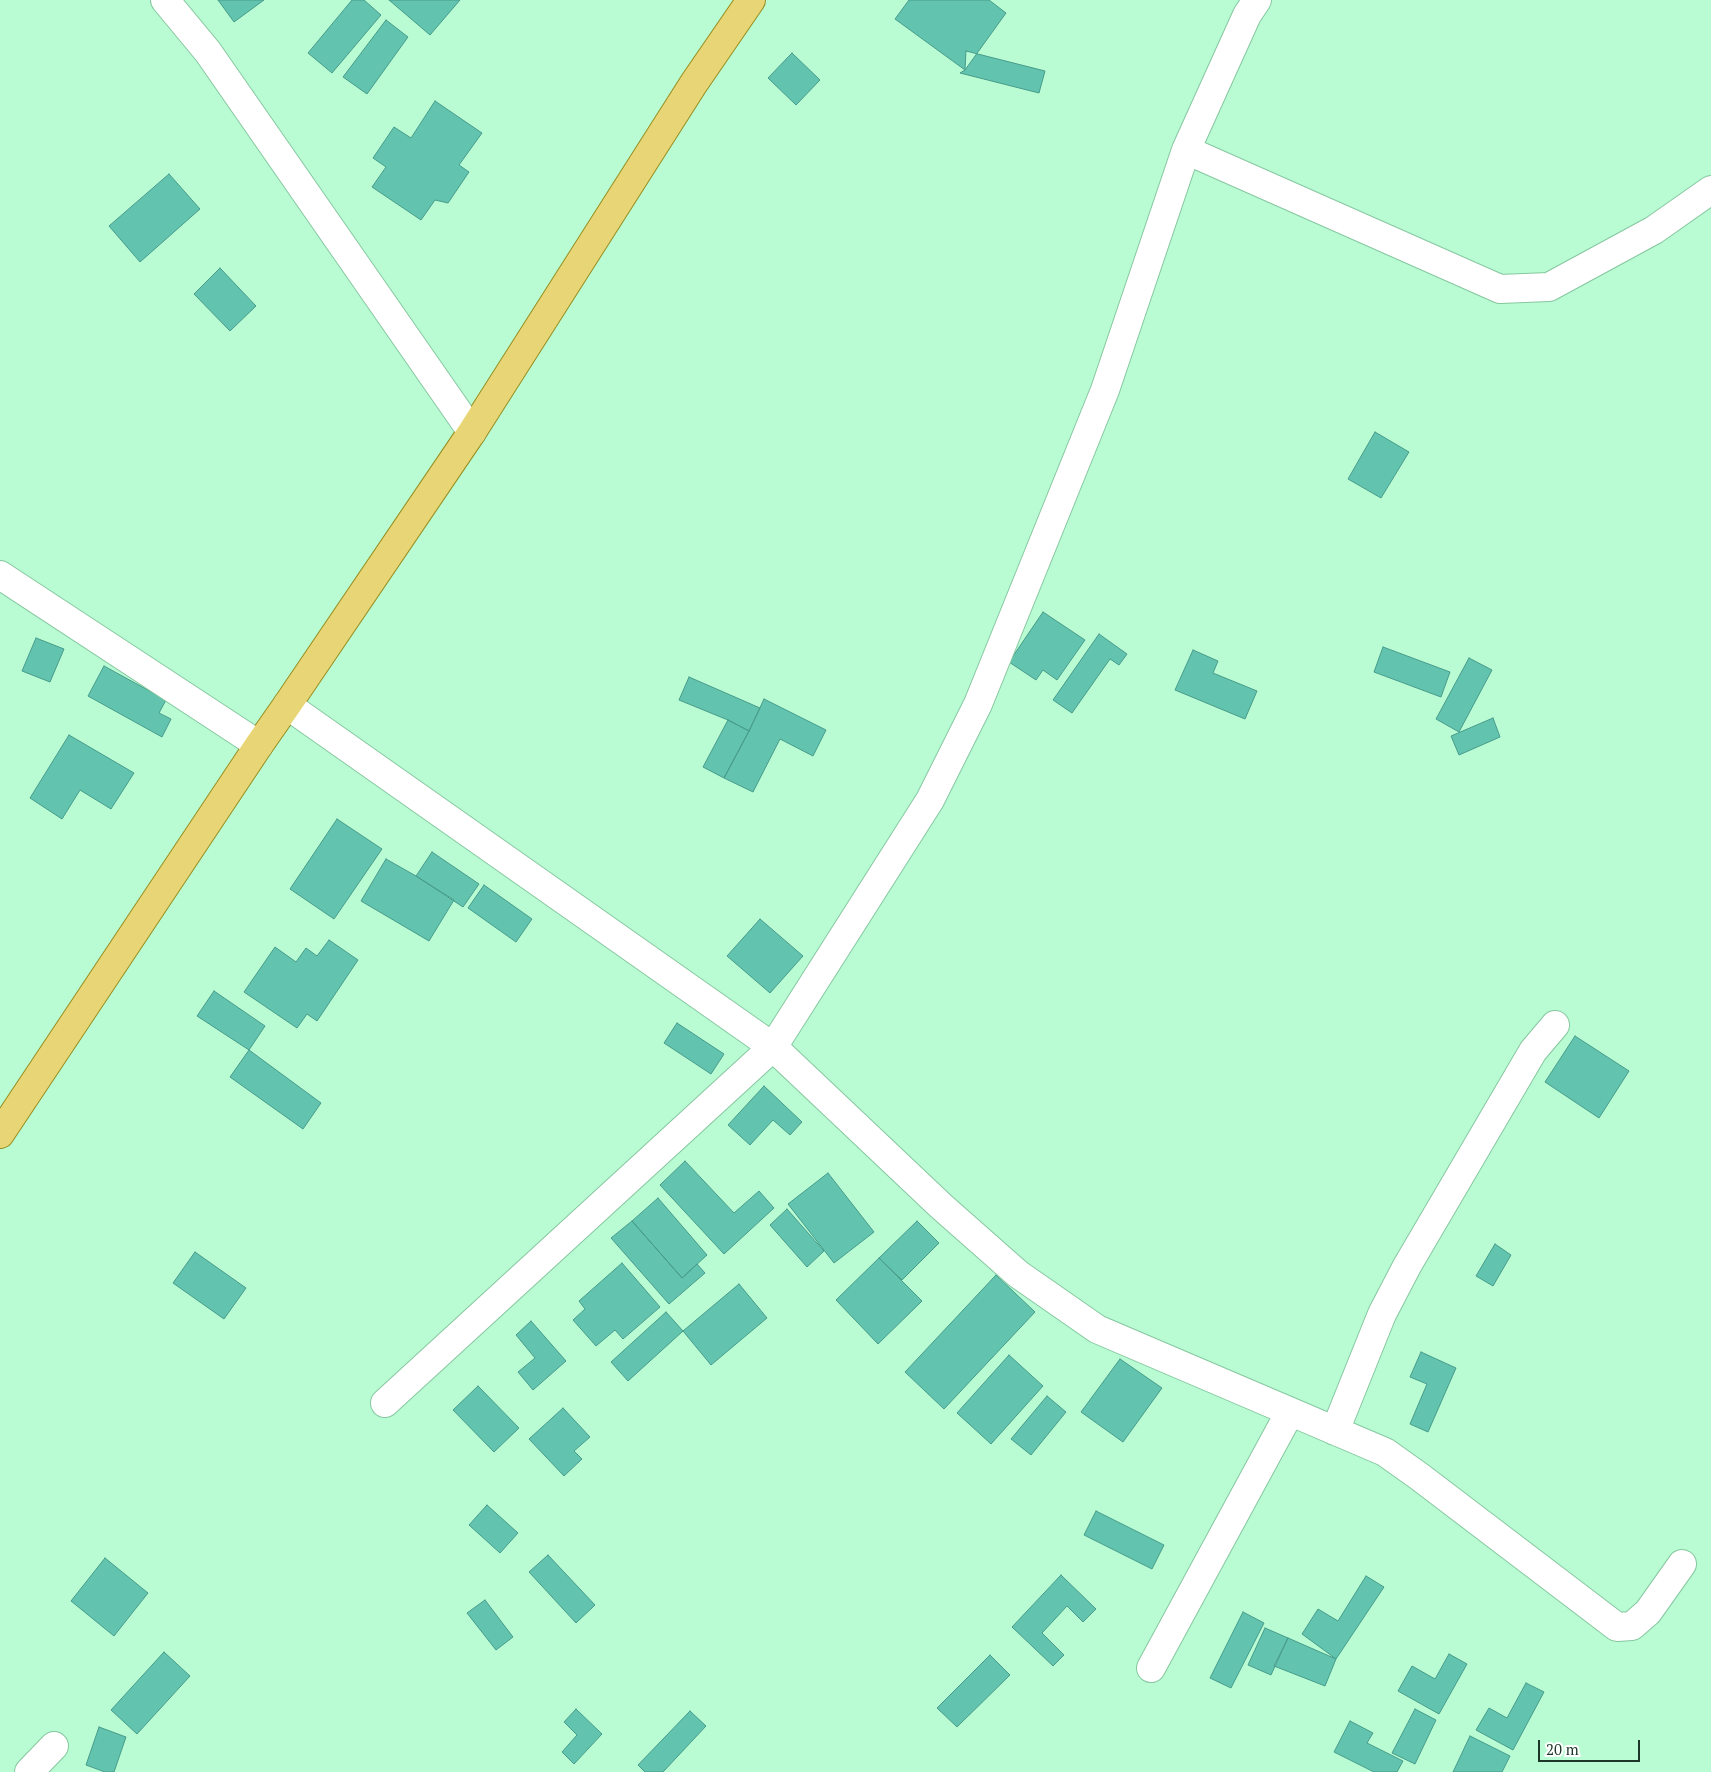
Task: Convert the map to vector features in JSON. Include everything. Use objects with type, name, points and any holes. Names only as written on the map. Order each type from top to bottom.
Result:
[{"type":"main road","points":[[0,1134],[259,744],[472,432],[694,83],[751,0]]},
{"type":"street","points":[[165,0],[208,52],[472,432]]},
{"type":"street","points":[[385,1403],[773,1047],[930,800],[978,704],[1106,390],[1186,150],[1247,15],[1257,0]]},
{"type":"street","points":[[1186,150],[1500,289],[1548,287],[1654,230],[1711,190]]},
{"type":"street","points":[[0,574],[259,744]]},
{"type":"street","points":[[287,705],[773,1047],[940,1206],[1018,1274],[1098,1329],[1384,1452],[1420,1477],[1617,1627],[1632,1626],[1648,1612],[1682,1564]]},
{"type":"street","points":[[1335,1431],[1382,1314],[1407,1266],[1533,1051],[1555,1025]]},
{"type":"street","points":[[1151,1668],[1290,1412]]},
{"type":"street","points":[[29,1772],[54,1746]]},
{"type":"building","points":[[218,0],[264,0],[234,22]]},
{"type":"building","points":[[352,0],[364,0],[381,15],[332,73],[308,53]]},
{"type":"building","points":[[389,0],[460,0],[430,35]]},
{"type":"building","points":[[909,0],[989,0],[1006,13],[965,70],[895,19]]},
{"type":"building","points":[[386,20],[408,37],[367,94],[343,77]]},
{"type":"building","points":[[966,51],[1045,71],[1039,93],[960,73],[965,70]]},
{"type":"building","points":[[792,53],[820,80],[796,105],[768,78]]},
{"type":"building","points":[[435,101],[482,133],[459,165],[469,172],[448,203],[435,200],[421,220],[372,187],[386,167],[373,158],[394,127],[411,138]]},
{"type":"building","points":[[169,174],[200,209],[140,262],[109,226]]},
{"type":"building","points":[[220,268],[256,306],[230,331],[194,294]]},
{"type":"building","points":[[1375,432],[1409,452],[1381,498],[1348,479]]},
{"type":"building","points":[[1043,612],[1085,640],[1057,680],[1043,670],[1036,680],[1009,662]]},
{"type":"building","points":[[1099,634],[1127,654],[1119,665],[1110,659],[1072,713],[1053,700]]},
{"type":"building","points":[[36,638],[64,649],[50,682],[22,671]]},
{"type":"building","points":[[1383,647],[1450,672],[1441,697],[1374,672]]},
{"type":"building","points":[[1193,650],[1218,661],[1213,673],[1257,691],[1245,719],[1175,690]]},
{"type":"building","points":[[1469,658],[1492,670],[1459,732],[1436,719]]},
{"type":"building","points":[[104,666],[166,700],[159,713],[171,719],[162,737],[88,696]]},
{"type":"building","points":[[689,677],[760,708],[749,731],[728,720],[679,700]]},
{"type":"building","points":[[764,699],[826,730],[813,756],[780,739],[753,792],[724,778]]},
{"type":"building","points":[[1493,718],[1500,737],[1459,755],[1451,736]]},
{"type":"building","points":[[728,720],[749,731],[724,778],[703,767]]},
{"type":"building","points":[[69,735],[134,773],[111,809],[80,790],[62,819],[30,798]]},
{"type":"building","points":[[337,819],[382,849],[334,919],[290,889]]},
{"type":"building","points":[[432,852],[479,884],[463,907],[416,876]]},
{"type":"building","points":[[386,859],[454,900],[429,941],[361,901]]},
{"type":"building","points":[[484,885],[532,919],[516,942],[468,908]]},
{"type":"building","points":[[760,919],[803,956],[770,993],[727,956]]},
{"type":"building","points":[[329,940],[358,960],[317,1021],[307,1014],[297,1028],[244,992],[275,947],[296,962],[306,948],[317,956]]},
{"type":"building","points":[[214,991],[265,1026],[249,1050],[197,1016]]},
{"type":"building","points":[[677,1023],[724,1054],[711,1074],[664,1043]]},
{"type":"building","points":[[1575,1036],[1629,1071],[1599,1118],[1545,1082]]},
{"type":"building","points":[[249,1050],[321,1103],[303,1129],[230,1077]]},
{"type":"building","points":[[764,1086],[802,1122],[790,1135],[773,1120],[750,1145],[728,1125]]},
{"type":"building","points":[[685,1161],[734,1213],[759,1191],[774,1208],[724,1254],[660,1185]]},
{"type":"building","points":[[828,1173],[874,1232],[834,1263],[788,1204]]},
{"type":"building","points":[[658,1198],[707,1255],[682,1278],[632,1221]]},
{"type":"building","points":[[787,1209],[824,1251],[807,1267],[770,1225]]},
{"type":"building","points":[[632,1221],[682,1278],[697,1264],[705,1273],[669,1304],[611,1238]]},
{"type":"building","points":[[917,1221],[939,1243],[902,1280],[879,1258]]},
{"type":"building","points":[[1495,1244],[1511,1255],[1493,1286],[1476,1276]]},
{"type":"building","points":[[195,1252],[246,1288],[224,1319],[173,1283]]},
{"type":"building","points":[[879,1258],[922,1301],[878,1344],[836,1300]]},
{"type":"building","points":[[622,1263],[660,1307],[623,1339],[615,1330],[596,1346],[573,1320],[585,1309],[579,1301]]},
{"type":"building","points":[[996,1275],[1035,1312],[944,1409],[905,1372]]},
{"type":"building","points":[[739,1284],[767,1318],[711,1365],[683,1331]]},
{"type":"building","points":[[666,1312],[683,1331],[628,1381],[611,1362]]},
{"type":"building","points":[[531,1321],[566,1361],[533,1390],[518,1372],[535,1358],[516,1335]]},
{"type":"building","points":[[1421,1352],[1456,1368],[1428,1432],[1410,1424],[1427,1384],[1410,1377]]},
{"type":"building","points":[[1009,1355],[1043,1386],[991,1444],[957,1413]]},
{"type":"building","points":[[1120,1359],[1162,1388],[1123,1442],[1081,1412]]},
{"type":"building","points":[[478,1386],[519,1428],[494,1452],[453,1410]]},
{"type":"building","points":[[1047,1396],[1066,1412],[1031,1455],[1011,1439]]},
{"type":"building","points":[[563,1408],[590,1437],[574,1451],[582,1459],[564,1476],[529,1439]]},
{"type":"building","points":[[487,1505],[518,1533],[500,1553],[469,1525]]},
{"type":"building","points":[[1096,1511],[1164,1545],[1152,1569],[1084,1535]]},
{"type":"building","points":[[548,1555],[595,1605],[576,1623],[529,1572]]},
{"type":"building","points":[[105,1558],[148,1593],[114,1636],[71,1601]]},
{"type":"building","points":[[1061,1575],[1096,1609],[1083,1622],[1067,1606],[1042,1633],[1064,1655],[1053,1666],[1012,1627]]},
{"type":"building","points":[[1366,1576],[1384,1587],[1336,1659],[1302,1634],[1318,1609],[1338,1621]]},
{"type":"building","points":[[485,1600],[513,1637],[496,1650],[467,1613]]},
{"type":"building","points":[[1243,1612],[1264,1623],[1231,1688],[1210,1678]]},
{"type":"building","points":[[1265,1628],[1288,1638],[1271,1675],[1248,1665]]},
{"type":"building","points":[[1288,1638],[1336,1659],[1325,1686],[1274,1666]]},
{"type":"building","points":[[164,1652],[190,1676],[137,1734],[111,1710]]},
{"type":"building","points":[[1449,1654],[1467,1664],[1439,1714],[1398,1691],[1412,1666],[1435,1679]]},
{"type":"building","points":[[990,1655],[1010,1675],[957,1727],[937,1708]]},
{"type":"building","points":[[1526,1683],[1544,1692],[1513,1750],[1476,1730],[1489,1708],[1507,1718]]},
{"type":"building","points":[[576,1709],[602,1734],[574,1764],[562,1752],[577,1735],[564,1722]]},
{"type":"building","points":[[1415,1709],[1436,1720],[1415,1764],[1392,1753]]},
{"type":"building","points":[[690,1711],[706,1726],[663,1772],[645,1772],[638,1765]]},
{"type":"building","points":[[1350,1721],[1373,1733],[1367,1743],[1403,1761],[1397,1772],[1374,1772],[1334,1752]]},
{"type":"building","points":[[99,1727],[126,1737],[114,1772],[105,1772],[86,1765]]},
{"type":"building","points":[[1470,1736],[1510,1756],[1502,1772],[1453,1772]]}]
